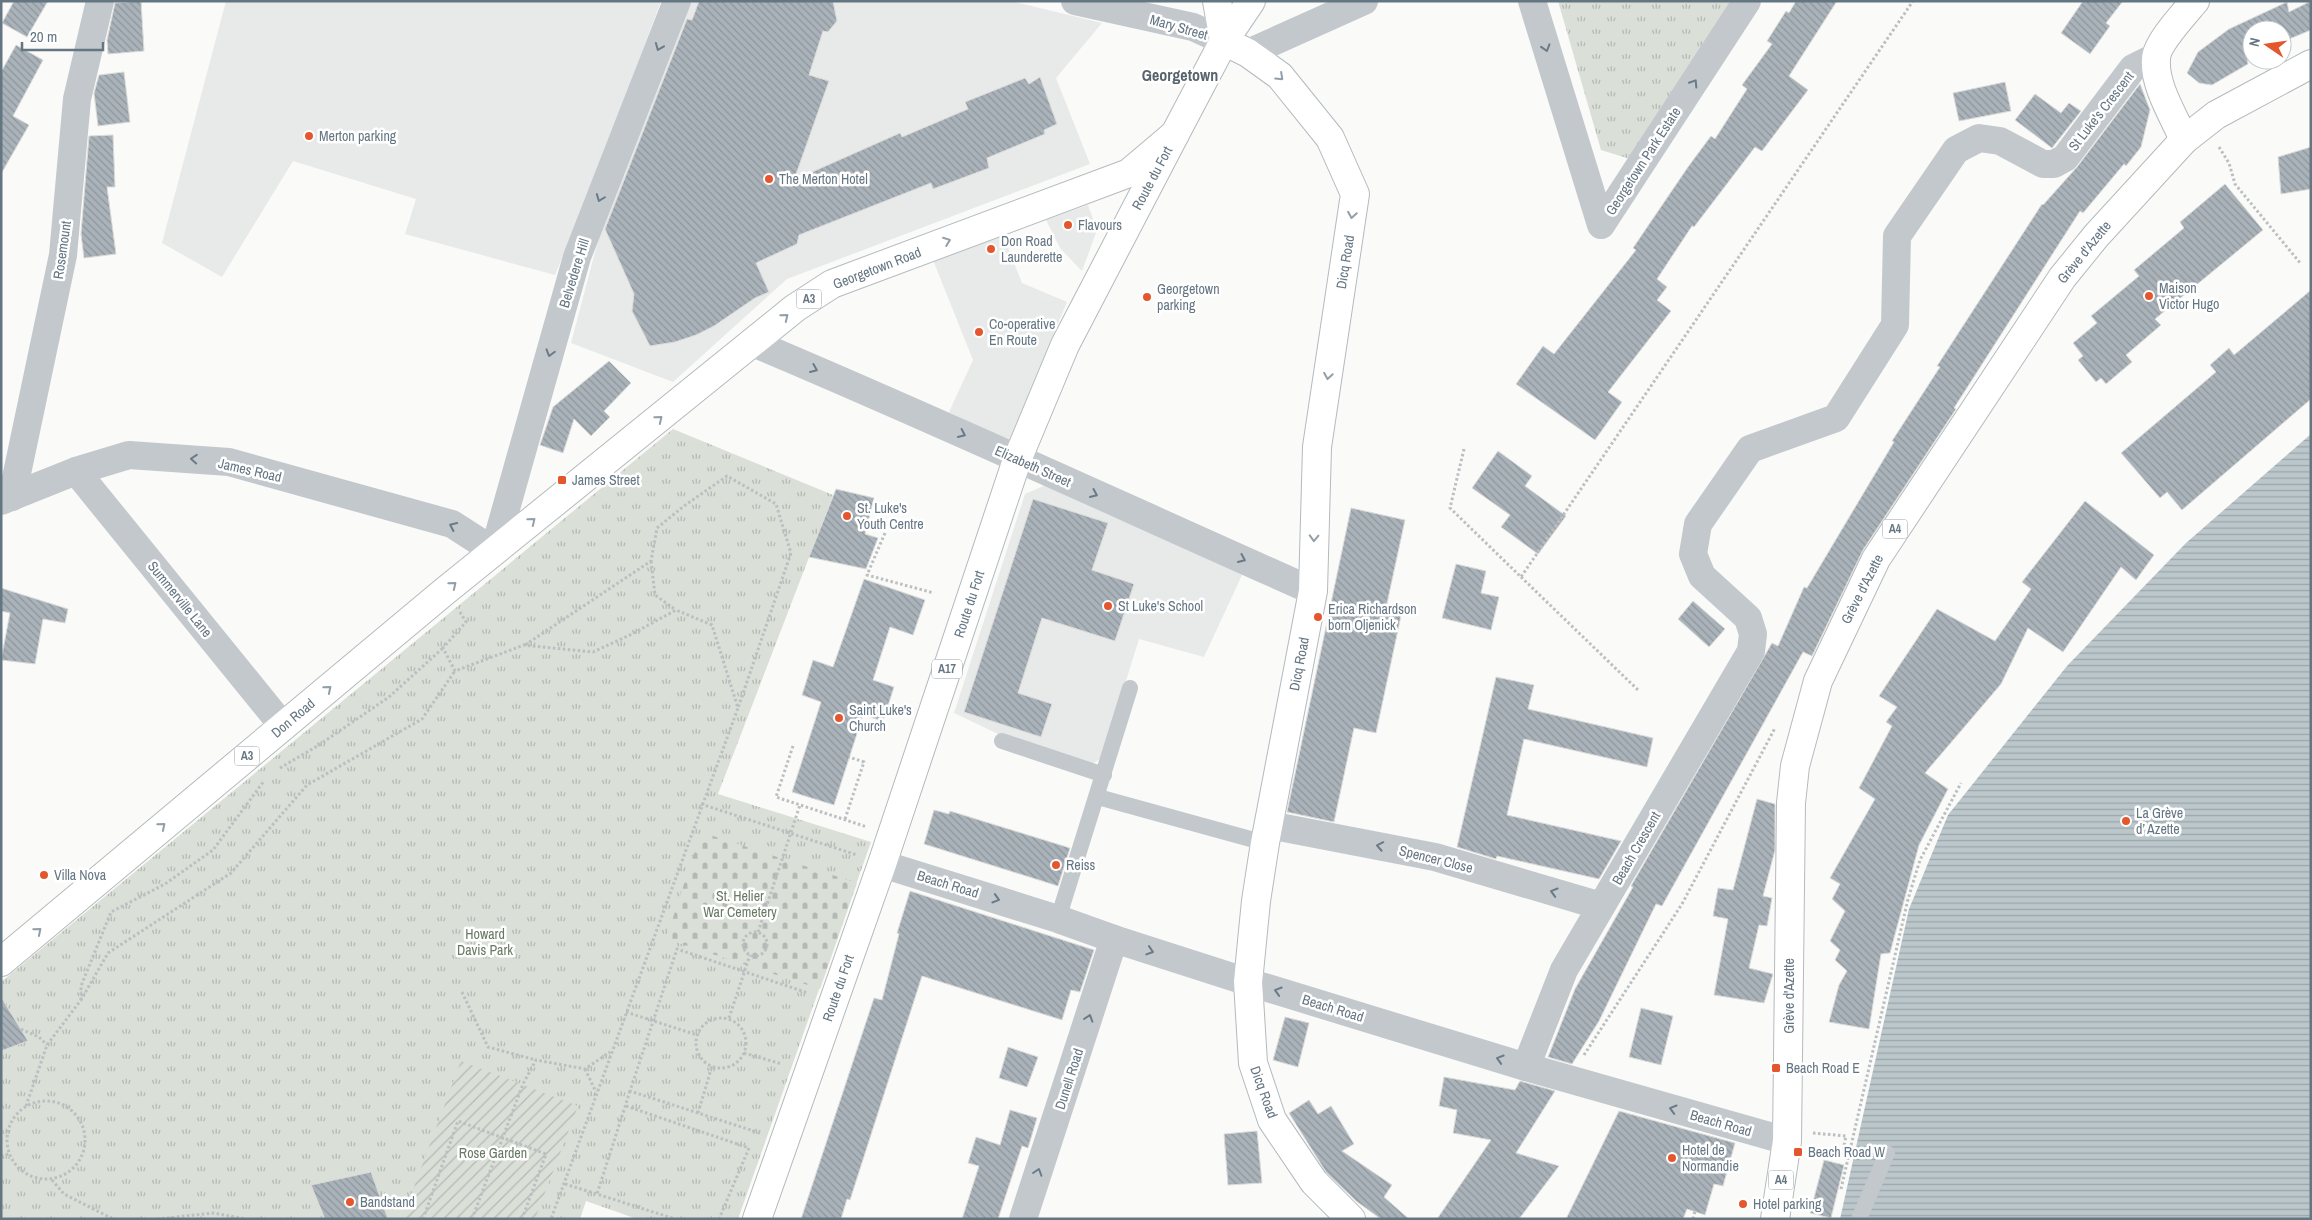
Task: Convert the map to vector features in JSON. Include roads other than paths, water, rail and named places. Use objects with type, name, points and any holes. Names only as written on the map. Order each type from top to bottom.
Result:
[{"type":"main road","points":[[1217,1],[1236,47]]},
{"type":"main road","name":"Route du Fort","points":[[757,1219],[882,864],[1017,460],[1065,345],[1174,134],[1236,47],[1250,1]]},
{"type":"main road","points":[[2184,140],[2160,84],[2155,58],[2170,30],[2196,1]]},
{"type":"main road","name":"Dicq Road","points":[[1236,47],[1280,76],[1330,138],[1355,194],[1317,447],[1313,591],[1267,834],[1256,901],[1248,982],[1253,1064],[1272,1120],[1314,1182],[1352,1219]]},
{"type":"main road","name":"Grève d'Azette","points":[[1775,1219],[1787,1137],[1791,803],[1795,766],[1818,681],[1876,559],[1993,378],[2062,278],[2096,236],[2184,140],[2216,115],[2311,64]]},
{"type":"main road","name":"Georgetown Road","points":[[494,551],[795,308],[832,284],[1129,173],[1174,134]]},
{"type":"main road","name":"Don Road","points":[[1,962],[494,551]]},
{"type":"street","name":"Rosemount","points":[[7,499],[63,255],[77,98],[100,1]]},
{"type":"street","name":"Belvedere Hill","points":[[494,551],[577,257],[677,1]]},
{"type":"street","name":"Mary Street","points":[[1075,1],[1193,27],[1236,47]]},
{"type":"street","points":[[1236,47],[1364,1]]},
{"type":"street","name":"Georgetown Park Estate","points":[[1532,1],[1601,225],[1747,1]]},
{"type":"street","name":"St Luke's Crescent","points":[[1753,634],[1748,618],[1702,576],[1694,554],[1698,524],[1750,449],[1836,418],[1895,325],[1897,236],[1956,150],[1979,138],[2000,141],[2043,164],[2054,164],[2065,158],[2133,68],[2155,58]]},
{"type":"street","name":"Elizabeth Street","points":[[753,343],[888,400],[1017,460],[1313,591]]},
{"type":"street","name":"James Road","points":[[7,499],[76,471],[129,455],[229,462],[452,524],[494,551]]},
{"type":"street","name":"Summerville Lane","points":[[76,471],[283,726]]},
{"type":"street","name":"Beach Crescent","points":[[1526,1067],[1564,970],[1751,651],[1753,634]]},
{"type":"street","name":"Spencer Close","points":[[1267,834],[1435,857],[1601,906]]},
{"type":"street","name":"Beach Road","points":[[882,864],[1058,918],[1114,939],[1248,982],[1526,1067],[1787,1137]]},
{"type":"street","name":"Dunell Road","points":[[1023,1219],[1114,939]]},
{"type":"lane","points":[[1058,918],[1098,797],[1130,688]]},
{"type":"lane","points":[[1002,741],[1104,775]]},
{"type":"lane","points":[[1098,797],[1267,834]]},
{"type":"lane","points":[[1859,1219],[1887,1153]]},
{"type":"place","name":"Merton parking","points":[[309,136]]},
{"type":"place","name":"The Merton Hotel","points":[[769,179]]},
{"type":"place","name":"Flavours","points":[[1068,225]]},
{"type":"place","name":"Don Road Launderette","points":[[991,249]]},
{"type":"place","name":"Maison Victor Hugo","points":[[2149,296]]},
{"type":"place","name":"Georgetown parking","points":[[1147,297]]},
{"type":"place","name":"Co-operative En Route","points":[[979,332]]},
{"type":"place","name":"James Street","points":[[562,480]]},
{"type":"place","name":"St. Luke's Youth Centre","points":[[847,516]]},
{"type":"place","name":"St Luke's School","points":[[1108,606]]},
{"type":"place","name":"Erica Richardson born Oljenick","points":[[1318,617]]},
{"type":"place","name":"Saint Luke's Church","points":[[839,718]]},
{"type":"place","name":"La Grève d’ Azette","points":[[2126,821]]},
{"type":"place","name":"Reiss","points":[[1056,865]]},
{"type":"place","name":"Villa Nova","points":[[44,875]]},
{"type":"place","name":"Beach Road E","points":[[1776,1068]]},
{"type":"place","name":"Beach Road W","points":[[1798,1152]]},
{"type":"place","name":"Hotel de Normandie","points":[[1672,1158]]},
{"type":"place","name":"Bandstand","points":[[350,1202]]},
{"type":"place","name":"Hotel parking","points":[[1743,1204]]},
{"type":"district","name":"Georgetown","points":[[1180,75]]},
{"type":"park label","name":"St. Helier War Cemetery","points":[[740,904]]},
{"type":"park label","name":"Howard Davis Park","points":[[485,942]]},
{"type":"park label","name":"Rose Garden","points":[[493,1153]]}]
